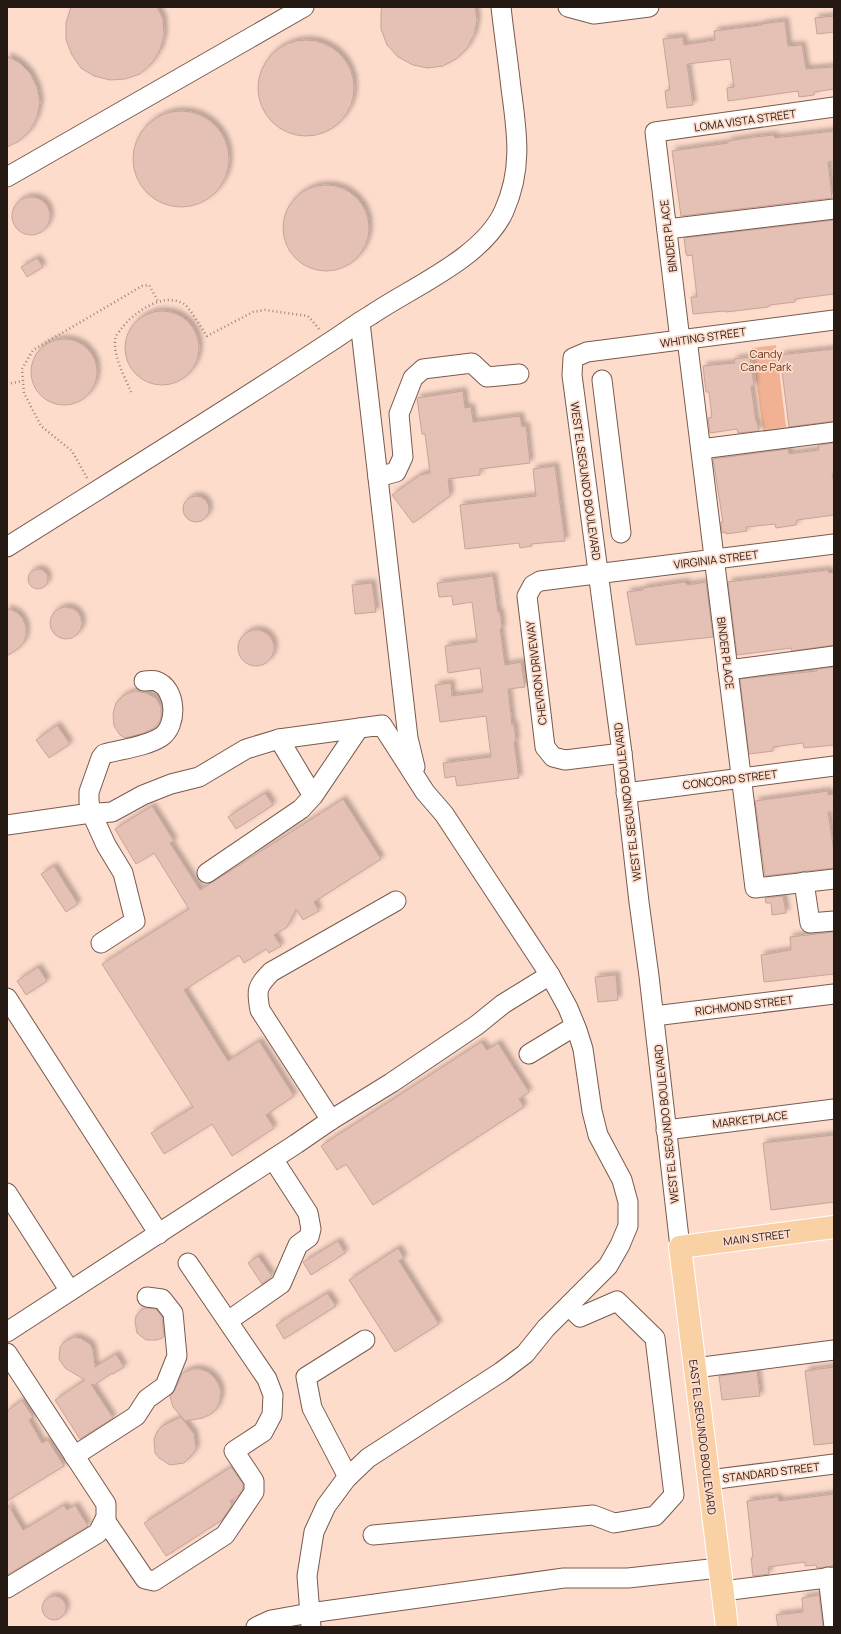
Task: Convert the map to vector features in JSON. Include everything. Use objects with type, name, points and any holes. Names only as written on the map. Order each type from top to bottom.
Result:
[{"type":"main road","name":"MAIN STREET","points":[[680,1247],[834,1227]]},
{"type":"main road","name":"EAST EL SEGUNDO BOULEVARD","points":[[680,1247],[727,1627]]},
{"type":"street","points":[[7,177],[304,7]]},
{"type":"street","points":[[7,547],[332,342],[360,322],[447,269],[473,250],[491,231],[503,214],[512,193],[517,170],[518,138],[501,7]]},
{"type":"street","points":[[568,7],[594,14],[649,7]]},
{"type":"street","name":"LOMA VISTA STREET","points":[[655,132],[834,108]]},
{"type":"street","name":"BINDER PLACE","points":[[655,132],[683,340],[701,449],[755,888],[834,878]]},
{"type":"street","points":[[667,229],[834,209]]},
{"type":"street","name":"WHITING STREET","points":[[573,358],[587,352],[834,320]]},
{"type":"street","points":[[360,322],[408,738],[415,767],[424,792]]},
{"type":"street","name":"WEST EL SEGUNDO BOULEVARD","points":[[573,358],[572,375],[622,753],[680,1247]]},
{"type":"street","points":[[378,477],[396,472],[403,457],[399,414],[413,378],[423,369],[472,363],[487,378],[519,374]]},
{"type":"street","points":[[602,380],[621,533]]},
{"type":"street","points":[[701,449],[834,432]]},
{"type":"street","name":"VIRGINIA STREET","points":[[598,573],[834,544]]},
{"type":"street","name":"CHEVRON DRIVEWAY","points":[[598,573],[540,581],[534,585],[527,596],[545,746],[553,756],[565,760],[622,753]]},
{"type":"street","points":[[728,670],[834,656]]},
{"type":"street","points":[[100,943],[135,921],[123,873],[106,845],[92,814],[89,802],[89,792],[101,758],[104,754],[149,743],[162,736],[170,728],[172,718],[170,697],[164,687],[156,681],[144,680]]},
{"type":"street","points":[[7,825],[34,820],[112,812],[143,795],[171,784],[198,777],[246,750],[279,739],[382,725],[424,792],[444,814],[550,975],[568,1008],[575,1026],[583,1049],[592,1111],[598,1135],[622,1180],[628,1202],[628,1226],[620,1245],[608,1266],[546,1328],[525,1354],[501,1372],[368,1458],[348,1477],[326,1506],[314,1532],[307,1576],[310,1620]]},
{"type":"street","points":[[207,873],[301,809],[313,796],[359,728]]},
{"type":"street","points":[[279,739],[313,796]]},
{"type":"street","name":"CONCORD STREET","points":[[626,793],[834,766]]},
{"type":"street","points":[[804,882],[810,923],[834,921]]},
{"type":"street","points":[[331,1120],[260,1010],[257,993],[260,983],[271,972],[396,901]]},
{"type":"street","points":[[7,1332],[159,1234],[331,1120],[391,1083],[477,1025],[503,1004],[550,975]]},
{"type":"street","name":"RICHMOND STREET","points":[[654,1016],[834,994]]},
{"type":"street","points":[[7,998],[159,1234]]},
{"type":"street","points":[[529,1054],[575,1026]]},
{"type":"street","name":"MARKETPLACE","points":[[666,1130],[834,1108]]},
{"type":"street","points":[[228,1321],[281,1284],[298,1245],[309,1237],[311,1229],[308,1213],[273,1159]]},
{"type":"street","points":[[7,1193],[70,1291]]},
{"type":"street","points":[[105,1520],[144,1579],[154,1581],[225,1535],[254,1492],[254,1480],[234,1451],[263,1432],[272,1415],[273,1395],[267,1379],[188,1263]]},
{"type":"street","points":[[74,1456],[136,1416],[147,1399],[165,1386],[177,1356],[173,1313],[162,1299],[146,1297]]},
{"type":"street","points":[[373,1535],[593,1516],[614,1523],[655,1516],[674,1495],[655,1338],[617,1301],[580,1317],[569,1306]]},
{"type":"street","points":[[348,1477],[312,1408],[306,1377],[365,1340]]},
{"type":"street","points":[[695,1368],[834,1350]]},
{"type":"street","points":[[7,1353],[106,1504],[105,1520],[98,1533],[7,1588]]},
{"type":"street","name":"STANDARD STREET","points":[[709,1480],[834,1464]]},
{"type":"street","points":[[256,1627],[271,1620],[310,1620],[564,1578],[628,1578],[719,1568]]},
{"type":"street","points":[[723,1590],[831,1577],[834,1627]]},
{"type":"path","points":[[94,492],[72,451],[41,426],[24,393],[22,369],[33,350],[142,286],[148,285],[159,303]]},
{"type":"path","points":[[131,392],[115,354],[116,336],[129,319],[142,308],[174,299],[185,305],[207,336],[253,312],[265,310],[308,316],[332,342]]},
{"type":"path","points":[[7,384],[23,381]]},
{"type":"green space","name":"Candy Cane Park","points":[[776,345],[786,427],[763,430],[752,348]]},
{"type":"building","points":[[71,7],[157,7],[163,19],[164,35],[160,50],[152,63],[140,74],[125,79],[110,80],[94,76],[81,68],[72,55],[66,40],[66,23]]},
{"type":"building","points":[[382,7],[475,7],[477,20],[474,35],[467,48],[456,59],[443,66],[428,68],[413,65],[398,57],[387,45],[381,29]]},
{"type":"building","points":[[834,16],[834,32],[817,34],[815,18]]},
{"type":"building","points":[[785,21],[788,46],[802,45],[806,69],[834,67],[834,89],[814,92],[814,95],[799,97],[798,91],[728,101],[727,88],[734,87],[730,59],[687,64],[693,105],[667,108],[665,91],[670,90],[663,39],[683,37],[684,45],[715,40],[714,31]]},
{"type":"building","points":[[306,40],[324,44],[333,48],[340,54],[346,61],[350,70],[354,88],[350,106],[346,115],[340,122],[333,128],[324,132],[306,136],[288,132],[279,128],[272,122],[266,115],[262,106],[258,88],[262,70],[266,61],[272,54],[279,48],[288,44]]},
{"type":"building","points":[[7,56],[20,63],[30,73],[37,87],[40,102],[37,117],[30,131],[19,141],[7,147]]},
{"type":"building","points":[[181,111],[199,115],[208,119],[215,125],[221,132],[225,141],[229,159],[225,177],[221,186],[215,193],[208,199],[199,203],[181,207],[163,203],[154,199],[147,193],[141,186],[137,177],[133,159],[137,141],[141,132],[147,125],[154,119],[163,115]]},
{"type":"building","points":[[834,131],[834,161],[828,162],[832,198],[681,216],[672,151],[728,143],[728,141],[755,137],[774,135],[775,138]]},
{"type":"building","points":[[326,185],[343,188],[357,197],[366,211],[369,228],[366,245],[357,259],[343,268],[326,271],[309,268],[295,259],[286,245],[283,228],[286,211],[295,197],[309,188]]},
{"type":"building","points":[[27,197],[35,197],[45,202],[49,209],[49,223],[45,230],[35,235],[27,235],[17,230],[15,227],[12,220],[12,212],[17,202],[20,200]]},
{"type":"building","points":[[834,220],[834,294],[795,299],[795,302],[770,305],[768,307],[693,314],[691,297],[697,297],[692,255],[687,256],[686,254],[684,238]]},
{"type":"building","points":[[37,258],[43,267],[27,277],[21,267]]},
{"type":"building","points":[[162,311],[176,314],[188,322],[196,334],[199,348],[196,362],[188,374],[176,382],[162,385],[148,382],[136,374],[128,362],[125,348],[128,334],[136,322],[148,314]]},
{"type":"building","points":[[64,339],[77,342],[87,349],[94,359],[97,372],[94,385],[87,395],[77,402],[64,405],[51,402],[41,395],[34,385],[31,372],[34,359],[41,349],[51,342]]},
{"type":"building","points":[[834,349],[834,421],[789,427],[780,355]]},
{"type":"building","points":[[750,357],[754,386],[751,386],[756,422],[759,431],[738,433],[737,429],[710,433],[708,418],[712,417],[709,392],[706,392],[703,366],[735,363],[734,359]]},
{"type":"building","points":[[463,391],[465,408],[471,407],[473,422],[520,416],[522,427],[526,426],[530,463],[480,469],[480,475],[448,479],[450,496],[413,523],[392,495],[420,475],[430,473],[425,434],[422,434],[417,398]]},
{"type":"building","points":[[834,443],[834,473],[832,473],[834,484],[834,515],[797,520],[796,525],[776,528],[775,524],[746,527],[747,531],[726,534],[726,532],[722,533],[721,522],[723,522],[713,459],[788,449],[789,454],[819,450],[818,445]]},
{"type":"building","points":[[555,466],[565,541],[531,544],[532,546],[520,548],[519,543],[465,549],[460,505],[536,496],[533,469]]},
{"type":"building","points":[[196,496],[205,500],[209,509],[205,518],[196,522],[187,518],[183,509],[187,500]]},
{"type":"building","points":[[38,569],[45,572],[48,579],[45,586],[38,589],[31,586],[28,579],[31,572]]},
{"type":"building","points":[[828,570],[829,573],[834,572],[834,645],[792,651],[791,648],[737,655],[728,582]]},
{"type":"building","points":[[493,576],[498,612],[500,612],[502,628],[500,629],[505,665],[521,662],[525,687],[508,689],[512,725],[514,724],[516,741],[514,742],[519,778],[457,786],[455,776],[445,778],[443,763],[491,757],[486,716],[440,722],[435,685],[451,683],[452,696],[483,692],[480,668],[448,673],[445,646],[477,642],[472,602],[453,605],[452,596],[439,597],[437,583]]},
{"type":"building","points":[[685,582],[688,585],[706,582],[713,637],[636,645],[627,592],[643,590],[643,588]]},
{"type":"building","points":[[372,583],[376,612],[355,614],[352,585]]},
{"type":"building","points":[[66,607],[72,608],[79,614],[82,623],[81,629],[75,636],[66,639],[60,638],[53,632],[50,623],[51,617],[57,610]]},
{"type":"building","points":[[7,608],[18,613],[23,619],[26,627],[26,635],[24,642],[19,648],[7,656]]},
{"type":"building","points":[[260,630],[269,635],[273,641],[273,655],[269,661],[260,666],[252,666],[243,661],[239,655],[238,644],[243,635],[249,631]]},
{"type":"building","points":[[834,667],[834,745],[804,748],[803,743],[773,747],[773,751],[749,754],[740,679],[817,671],[816,669]]},
{"type":"building","points":[[135,691],[146,693],[156,698],[161,707],[160,721],[154,728],[144,733],[125,738],[120,735],[114,726],[113,714],[116,703],[124,695]]},
{"type":"building","points":[[57,725],[70,744],[49,758],[36,740]]},
{"type":"building","points":[[828,791],[828,795],[834,794],[834,812],[828,812],[834,852],[834,868],[765,876],[755,801]]},
{"type":"building","points":[[265,793],[273,805],[236,829],[228,817]]},
{"type":"building","points":[[343,799],[381,859],[314,902],[319,911],[303,920],[296,909],[287,927],[274,935],[281,946],[269,953],[266,949],[244,963],[239,955],[184,990],[228,1061],[259,1041],[294,1096],[266,1115],[274,1128],[232,1156],[212,1124],[164,1154],[151,1133],[193,1107],[102,964],[189,909],[154,853],[136,864],[115,829],[152,806],[174,841],[170,843],[200,890]]},
{"type":"building","points":[[54,866],[78,904],[66,912],[41,874]]},
{"type":"building","points":[[783,896],[786,913],[772,915],[771,903],[766,903],[765,898]]},
{"type":"building","points":[[834,932],[834,974],[764,982],[761,955],[791,950],[790,937]]},
{"type":"building","points":[[38,967],[47,981],[26,995],[17,981]]},
{"type":"building","points":[[616,975],[618,1000],[598,1002],[595,977]]},
{"type":"building","points":[[481,1042],[487,1050],[498,1043],[529,1092],[519,1099],[524,1107],[373,1205],[346,1164],[337,1170],[321,1146]]},
{"type":"building","points":[[834,1135],[834,1202],[771,1210],[763,1143]]},
{"type":"building","points":[[338,1241],[345,1253],[311,1275],[303,1262]]},
{"type":"building","points":[[398,1248],[404,1258],[399,1261],[439,1324],[395,1352],[349,1280]]},
{"type":"building","points":[[258,1256],[272,1276],[262,1284],[248,1263]]},
{"type":"building","points":[[327,1293],[336,1306],[284,1339],[276,1325]]},
{"type":"building","points":[[145,1308],[156,1309],[162,1317],[164,1336],[162,1338],[157,1340],[146,1340],[137,1333],[135,1322],[136,1316]]},
{"type":"building","points":[[74,1337],[80,1338],[90,1344],[93,1350],[95,1367],[116,1354],[124,1367],[94,1385],[91,1384],[113,1418],[80,1439],[55,1400],[85,1380],[65,1368],[59,1359],[60,1347],[64,1342]]},
{"type":"building","points":[[834,1367],[834,1443],[814,1445],[805,1371]]},
{"type":"building","points":[[192,1369],[200,1369],[208,1372],[214,1377],[221,1391],[220,1400],[217,1408],[211,1414],[203,1418],[185,1421],[173,1407],[170,1396],[175,1390],[182,1373]]},
{"type":"building","points":[[757,1371],[760,1396],[722,1400],[719,1376]]},
{"type":"building","points":[[22,1400],[33,1417],[29,1420],[42,1443],[48,1440],[64,1466],[7,1501],[7,1411]]},
{"type":"building","points":[[181,1417],[194,1434],[196,1448],[193,1454],[184,1463],[170,1465],[159,1458],[155,1453],[154,1439],[162,1426]]},
{"type":"building","points":[[231,1467],[243,1484],[243,1489],[238,1496],[230,1501],[232,1505],[222,1520],[166,1556],[144,1523]]},
{"type":"building","points":[[834,1494],[834,1566],[817,1568],[816,1565],[805,1566],[805,1562],[768,1567],[769,1574],[753,1576],[751,1558],[753,1558],[747,1501],[778,1497],[779,1501]]},
{"type":"building","points":[[7,1503],[23,1530],[64,1505],[67,1510],[75,1505],[88,1526],[7,1575]]},
{"type":"building","points":[[819,1595],[823,1627],[778,1627],[776,1615],[803,1612],[802,1598]]},
{"type":"building","points":[[54,1596],[63,1599],[66,1608],[63,1617],[54,1620],[45,1617],[42,1608],[45,1599]]}]
